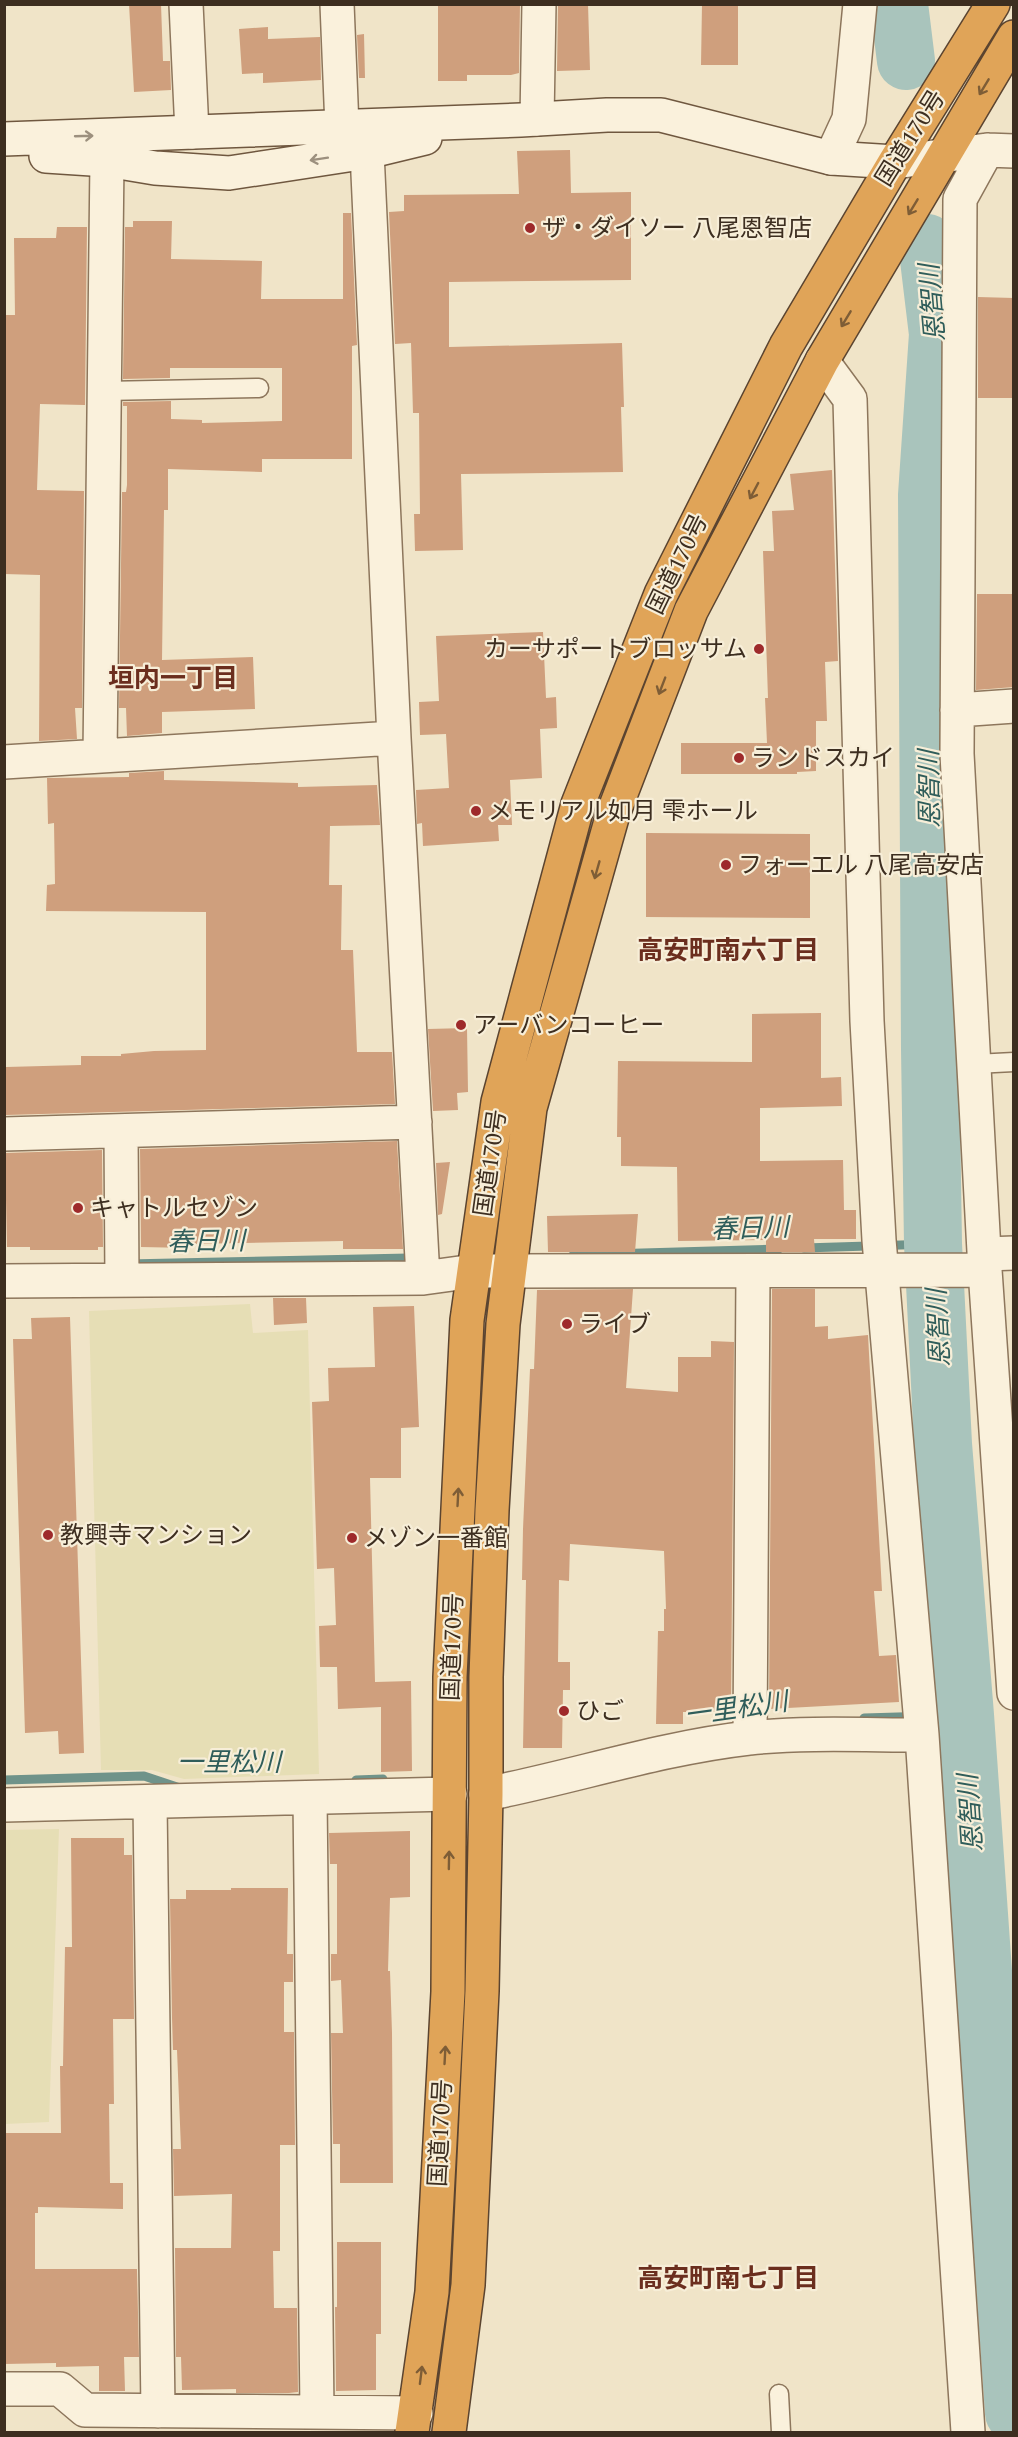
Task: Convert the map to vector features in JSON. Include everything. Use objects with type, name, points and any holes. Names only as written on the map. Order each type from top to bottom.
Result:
[{"type":"highway","name":"国道170号","points":[[414,2423],[433,2280],[448,1992],[450,1677],[467,1324],[498,1102],[578,804],[661,594],[786,346],[876,195],[887,162],[940,90],[993,4]]},
{"type":"highway","name":"国道170号","points":[[456,2426],[468,2285],[482,1991],[486,1677],[492,1510],[503,1324],[530,1108],[613,814],[691,611],[822,361],[1014,37]]},
{"type":"street","points":[[186,4],[192,132]]},
{"type":"street","points":[[337,4],[342,127]]},
{"type":"street","points":[[529,120],[539,4]]},
{"type":"street","points":[[831,158],[849,119],[860,4]]},
{"type":"street","points":[[4,139],[529,120],[607,115],[661,115],[831,158],[887,162],[1000,151]]},
{"type":"street","points":[[4,153],[107,160],[155,168],[229,173],[367,152],[435,135],[529,120]]},
{"type":"street","points":[[1000,151],[960,199],[957,754],[975,1064],[995,1259],[1014,1693]]},
{"type":"street","points":[[367,152],[394,738],[423,1278]]},
{"type":"street","points":[[100,756],[107,160]]},
{"type":"street","points":[[822,361],[850,399],[867,1021],[921,1724],[968,2433]]},
{"type":"street","points":[[957,710],[1014,706]]},
{"type":"street","points":[[4,762],[394,738]]},
{"type":"street","points":[[4,1134],[415,1122]]},
{"type":"street","points":[[121,1131],[122,1280]]},
{"type":"street","points":[[4,1281],[423,1278],[474,1271],[753,1272],[884,1258],[995,1259]]},
{"type":"street","points":[[750,1726],[753,1272]]},
{"type":"street","points":[[486,1794],[669,1752],[750,1726],[825,1735],[921,1724]]},
{"type":"street","points":[[4,1805],[450,1794]]},
{"type":"street","points":[[310,1798],[317,2412]]},
{"type":"street","points":[[150,1803],[158,2411]]},
{"type":"street","points":[[4,2389],[60,2389],[85,2410],[317,2412],[414,2423]]},
{"type":"lane","points":[[104,391],[259,388]]},
{"type":"lane","points":[[975,1064],[1014,1062]]},
{"type":"lane","points":[[779,2394],[781,2433]]},
{"type":"shaded area","points":[[250,1304],[253,1333],[308,1330],[319,1774],[184,1779],[152,1770],[101,1770],[89,1311]]},
{"type":"shaded area","points":[[59,1829],[49,2122],[5,2124],[5,1830]]},
{"type":"building","points":[[129,4],[161,4],[163,61],[170,61],[171,90],[134,92]]},
{"type":"building","points":[[438,4],[520,4],[519,73],[467,75],[467,81],[438,81]]},
{"type":"building","points":[[558,4],[588,4],[590,70],[557,71]]},
{"type":"building","points":[[702,4],[738,4],[738,65],[701,65]]},
{"type":"building","points":[[268,27],[268,39],[320,37],[321,80],[263,83],[263,73],[242,74],[239,29]]},
{"type":"building","points":[[364,34],[365,78],[359,78],[357,35]]},
{"type":"building","points":[[570,150],[571,193],[631,192],[631,280],[449,282],[449,347],[622,343],[623,472],[461,474],[463,550],[415,551],[414,514],[420,514],[419,413],[413,413],[411,343],[395,344],[389,212],[404,211],[404,195],[519,194],[517,151]]},
{"type":"building","points":[[343,213],[351,213],[357,345],[352,346],[352,459],[262,459],[262,472],[168,469],[168,510],[164,510],[162,660],[253,657],[255,709],[162,712],[162,733],[127,736],[126,708],[119,708],[122,492],[126,492],[127,485],[127,406],[123,406],[123,402],[171,401],[171,419],[202,420],[202,423],[282,421],[282,368],[170,368],[170,378],[123,379],[125,227],[133,227],[133,221],[172,221],[171,259],[262,261],[261,299],[343,299]]},
{"type":"building","points":[[57,227],[87,227],[85,405],[40,404],[37,490],[84,491],[82,708],[75,708],[77,739],[39,741],[40,575],[4,574],[4,315],[15,315],[14,238],[56,238]]},
{"type":"building","points":[[978,297],[1014,298],[1014,398],[978,398]]},
{"type":"building","points":[[832,470],[838,661],[825,662],[827,721],[816,721],[816,771],[797,772],[797,774],[681,774],[681,743],[767,743],[765,698],[768,698],[763,551],[774,551],[772,511],[794,510],[790,474]]},
{"type":"building","points":[[977,594],[1014,594],[1014,687],[976,690]]},
{"type":"building","points":[[543,632],[546,698],[556,697],[557,728],[540,729],[542,778],[510,780],[512,825],[498,825],[499,841],[423,846],[422,823],[417,824],[416,790],[449,788],[446,734],[420,735],[419,702],[439,701],[436,636]]},
{"type":"building","points":[[164,771],[164,780],[298,783],[298,787],[377,785],[380,825],[330,826],[329,885],[342,885],[341,950],[353,950],[357,1052],[392,1052],[395,1104],[6,1115],[6,1067],[81,1065],[81,1056],[121,1056],[121,1054],[154,1051],[206,1050],[206,912],[46,911],[47,885],[55,884],[54,823],[48,824],[47,778],[129,777],[129,773]]},
{"type":"building","points":[[646,833],[810,834],[810,918],[646,917]]},
{"type":"building","points":[[821,1013],[821,1078],[841,1077],[842,1106],[760,1108],[760,1161],[843,1160],[844,1210],[856,1210],[856,1239],[814,1239],[815,1252],[766,1252],[766,1240],[678,1241],[677,1167],[621,1166],[621,1137],[617,1137],[618,1061],[752,1062],[752,1014]]},
{"type":"building","points":[[467,1028],[468,1092],[457,1093],[458,1110],[433,1111],[428,1029]]},
{"type":"building","points":[[397,1141],[403,1249],[343,1249],[343,1241],[189,1244],[189,1248],[141,1247],[140,1149]]},
{"type":"building","points":[[102,1150],[103,1247],[98,1247],[98,1250],[30,1250],[30,1247],[7,1247],[5,1153]]},
{"type":"building","points":[[450,1162],[442,1214],[438,1215],[436,1163]]},
{"type":"building","points":[[638,1214],[635,1252],[548,1252],[547,1216]]},
{"type":"building","points":[[633,1289],[626,1388],[678,1392],[678,1357],[711,1357],[711,1341],[734,1342],[731,1712],[683,1712],[683,1724],[656,1724],[658,1631],[664,1631],[664,1609],[666,1609],[664,1551],[570,1544],[569,1581],[559,1580],[558,1662],[570,1662],[570,1690],[563,1690],[562,1748],[523,1748],[526,1580],[522,1580],[523,1529],[530,1369],[534,1369],[537,1290]]},
{"type":"building","points":[[772,1289],[815,1289],[815,1327],[828,1326],[828,1339],[868,1335],[882,1591],[874,1591],[879,1656],[896,1655],[899,1702],[769,1709]]},
{"type":"building","points":[[273,1298],[306,1298],[307,1323],[274,1325]]},
{"type":"building","points":[[414,1306],[419,1427],[401,1428],[401,1478],[370,1478],[375,1682],[411,1681],[412,1771],[381,1772],[381,1707],[338,1709],[337,1667],[320,1667],[319,1626],[336,1625],[334,1568],[317,1569],[312,1402],[329,1401],[328,1368],[375,1367],[373,1307]]},
{"type":"building","name":"教興寺マンション","points":[[70,1317],[84,1753],[59,1754],[58,1731],[25,1733],[13,1339],[32,1339],[31,1318]]},
{"type":"building","points":[[410,1831],[410,1897],[390,1898],[388,1971],[390,1971],[392,2033],[393,2183],[340,2183],[340,2144],[333,2144],[331,2033],[343,2033],[341,1980],[331,1981],[331,1954],[337,1954],[337,1864],[330,1864],[329,1833]]},
{"type":"building","points":[[71,1838],[124,1838],[124,1855],[132,1855],[134,2019],[113,2019],[114,2104],[109,2104],[110,2183],[123,2183],[123,2209],[38,2207],[38,2213],[35,2213],[35,2269],[137,2269],[139,2357],[124,2357],[125,2391],[99,2391],[99,2366],[56,2367],[56,2363],[4,2364],[4,2133],[61,2133],[60,2066],[63,2066],[65,1947],[72,1947]]},
{"type":"building","points":[[231,1888],[288,1888],[287,1954],[293,1954],[293,1982],[284,1982],[284,2032],[294,2032],[295,2145],[280,2145],[280,2251],[273,2251],[274,2308],[297,2308],[298,2392],[236,2393],[236,2389],[182,2390],[181,2357],[176,2357],[175,2248],[231,2248],[232,2194],[174,2196],[173,2149],[181,2149],[177,2050],[173,2050],[170,1899],[186,1899],[186,1890],[231,1890]]},
{"type":"building","points":[[337,2242],[381,2242],[381,2334],[376,2334],[376,2390],[336,2391]]},
{"type":"waterway","name":"恩智川","points":[[899,4],[906,61]]},
{"type":"waterway","name":"恩智川","points":[[927,243],[938,334],[927,495],[933,1244],[943,1444],[965,1715],[1014,2413]]},
{"type":"waterway","name":"春日川","points":[[804,1248],[933,1244]]},
{"type":"waterway","name":"春日川","points":[[573,1255],[779,1249]]},
{"type":"waterway","name":"春日川","points":[[127,1264],[409,1258]]},
{"type":"waterway","name":"一里松川","points":[[864,1718],[965,1715]]},
{"type":"waterway","name":"一里松川","points":[[4,1780],[144,1776],[180,1788]]},
{"type":"waterway","name":"一里松川","points":[[356,1780],[383,1779]]},
{"type":"place","name":"ザ・ダイソー 八尾恩智店","points":[[530,228]]},
{"type":"place","name":"カーサポートブロッサム","points":[[759,649]]},
{"type":"place","name":"ランドスカイ","points":[[739,758]]},
{"type":"place","name":"メモリアル如月 雫ホール","points":[[476,811]]},
{"type":"place","name":"フォーエル 八尾高安店","points":[[726,865]]},
{"type":"place","name":"アーバンコーヒー","points":[[461,1025]]},
{"type":"place","name":"キャトルセゾン","points":[[78,1208]]},
{"type":"place","name":"ライブ","points":[[567,1324]]},
{"type":"place","name":"教興寺マンション","points":[[48,1535]]},
{"type":"place","name":"メゾン一番館","points":[[352,1538]]},
{"type":"place","name":"ひご","points":[[564,1711]]},
{"type":"district","name":"垣内一丁目","points":[[173,678]]},
{"type":"district","name":"高安町南六丁目","points":[[728,950]]},
{"type":"district","name":"高安町南七丁目","points":[[728,2278]]}]
